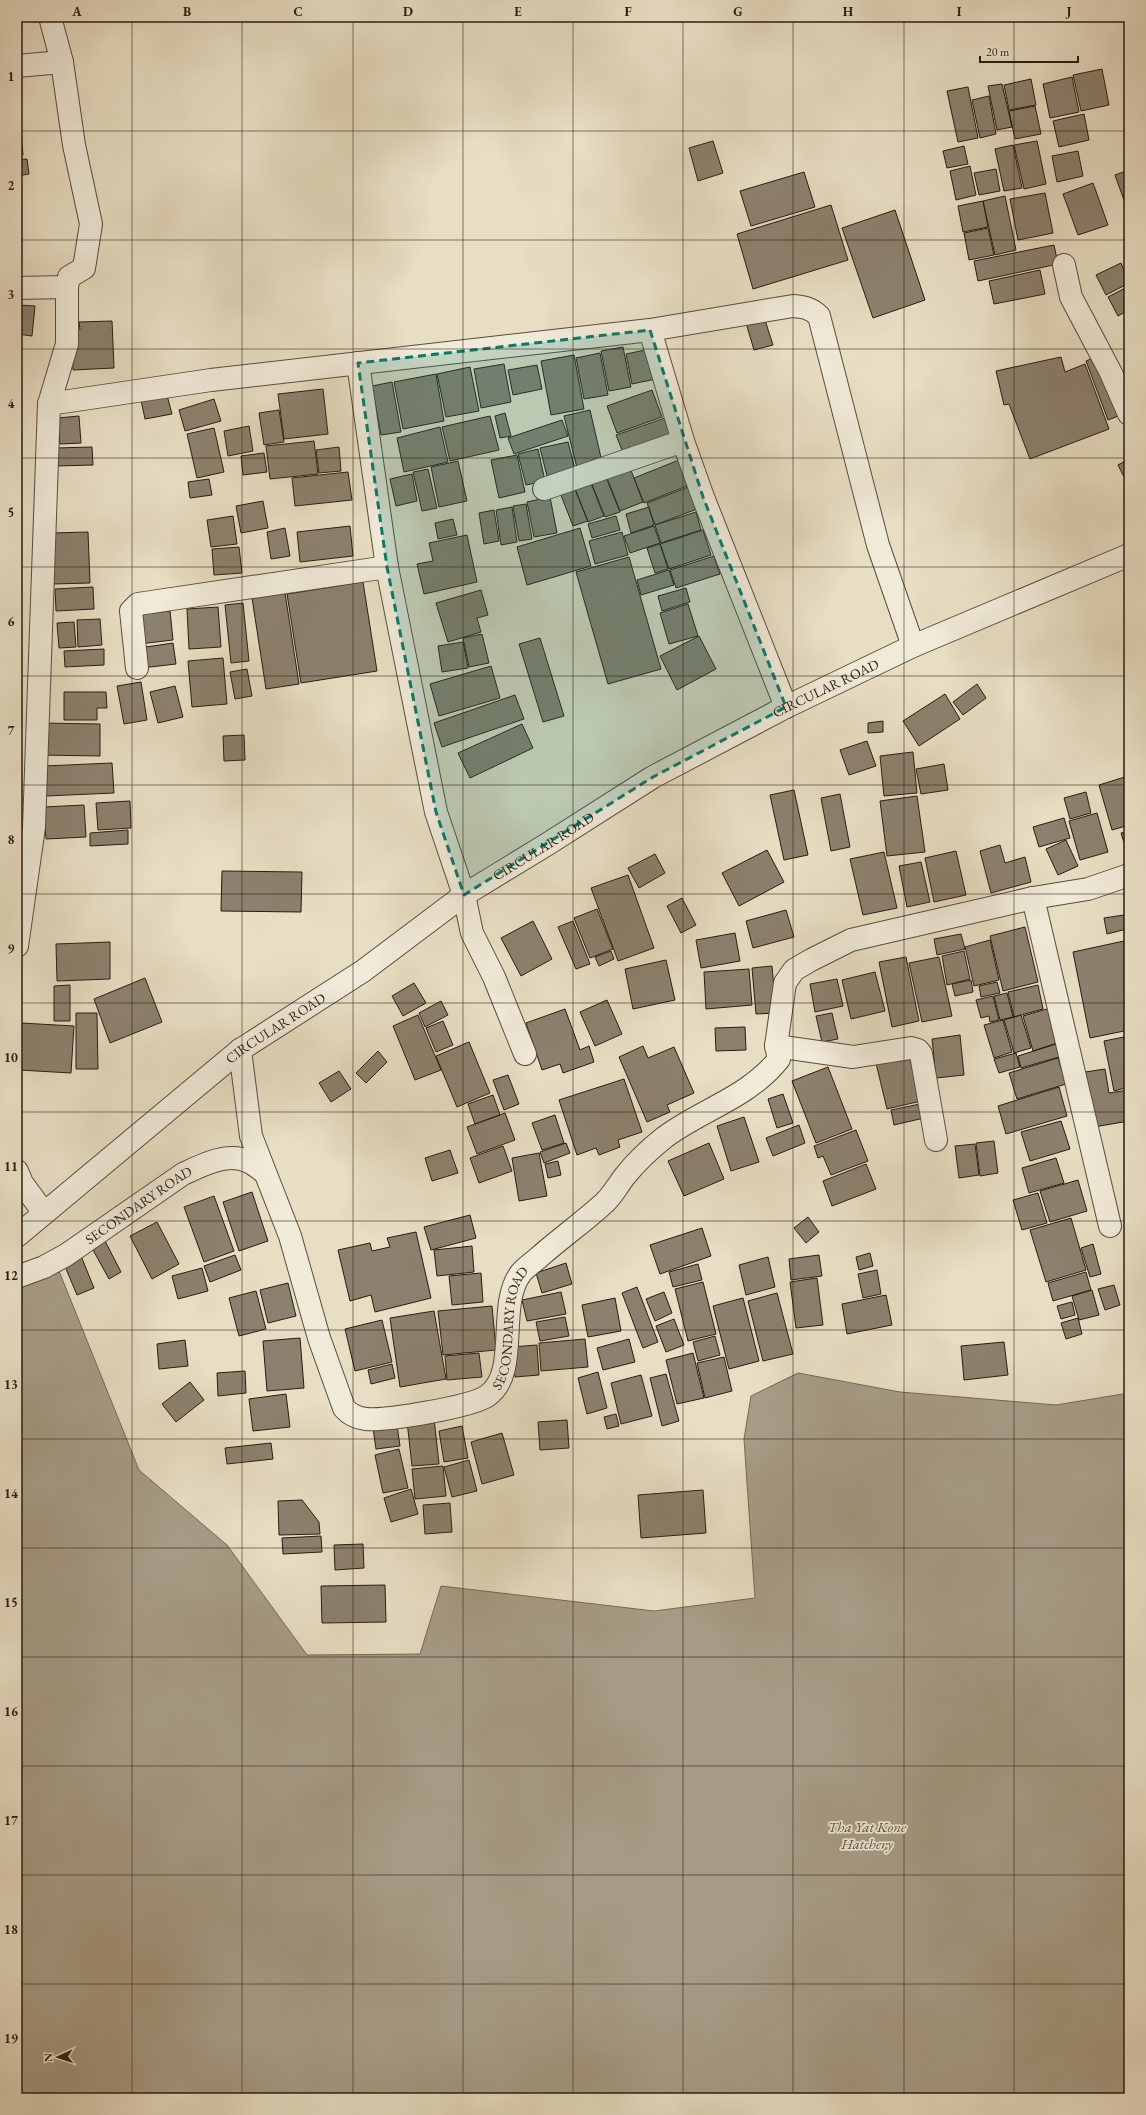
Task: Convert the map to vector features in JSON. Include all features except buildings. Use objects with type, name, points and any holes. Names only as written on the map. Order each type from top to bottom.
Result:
[{"type":"street","points":[[17,946],[49,404],[67,344],[67,287],[69,277],[84,268],[91,224],[74,145],[62,62],[50,17]]},
{"type":"street","points":[[17,66],[62,62]]},
{"type":"street","points":[[1064,265],[1071,297],[1111,373],[1129,414]]},
{"type":"street","points":[[17,288],[67,287]]},
{"type":"street","points":[[49,404],[211,380],[650,330],[793,306],[804,307],[814,310],[819,316],[880,552],[913,646]]},
{"type":"street","points":[[650,330],[683,442],[703,497],[786,707]]},
{"type":"street","points":[[358,363],[387,567],[436,812],[464,895],[472,933],[494,977],[525,1054]]},
{"type":"street","points":[[544,489],[683,442]]},
{"type":"street","name":"CIRCULAR ROAD","points":[[17,1236],[240,1050],[363,970],[464,895],[653,777],[786,707],[913,646],[1129,555]]},
{"type":"street","points":[[137,668],[131,610],[138,604],[387,567]]},
{"type":"street","points":[[1110,1226],[1033,898],[1088,889],[1129,875]]},
{"type":"street","name":"SECONDARY ROAD","points":[[240,1050],[251,1136],[290,1236],[319,1338],[344,1408],[349,1414],[356,1417],[374,1419],[469,1405],[488,1396],[498,1384],[505,1364],[512,1290],[521,1273],[557,1241],[603,1205],[616,1191],[625,1176],[655,1146],[683,1126],[720,1107],[769,1073],[779,1059],[776,1046],[785,983],[794,970],[810,960],[851,940],[1033,898]]},
{"type":"street","points":[[776,1046],[853,1056],[911,1048],[918,1050],[936,1140]]},
{"type":"street","name":"SECONDARY ROAD","points":[[17,1277],[44,1267],[66,1255],[183,1174],[204,1164],[232,1158],[248,1161],[265,1173]]},
{"type":"street","points":[[17,1172],[22,1183],[44,1213]]},
{"type":"highlighted area","points":[[650,330],[703,497],[786,707],[653,777],[464,895],[436,812],[387,567],[358,363]]},
{"type":"water","name":"Tha Yat Kone Hatchery","points":[[59,1271],[139,1470],[227,1545],[307,1655],[420,1654],[441,1586],[654,1611],[755,1598],[744,1439],[751,1396],[798,1373],[900,1392],[1056,1405],[1129,1393],[1129,2098],[17,2098],[17,1288]]}]
